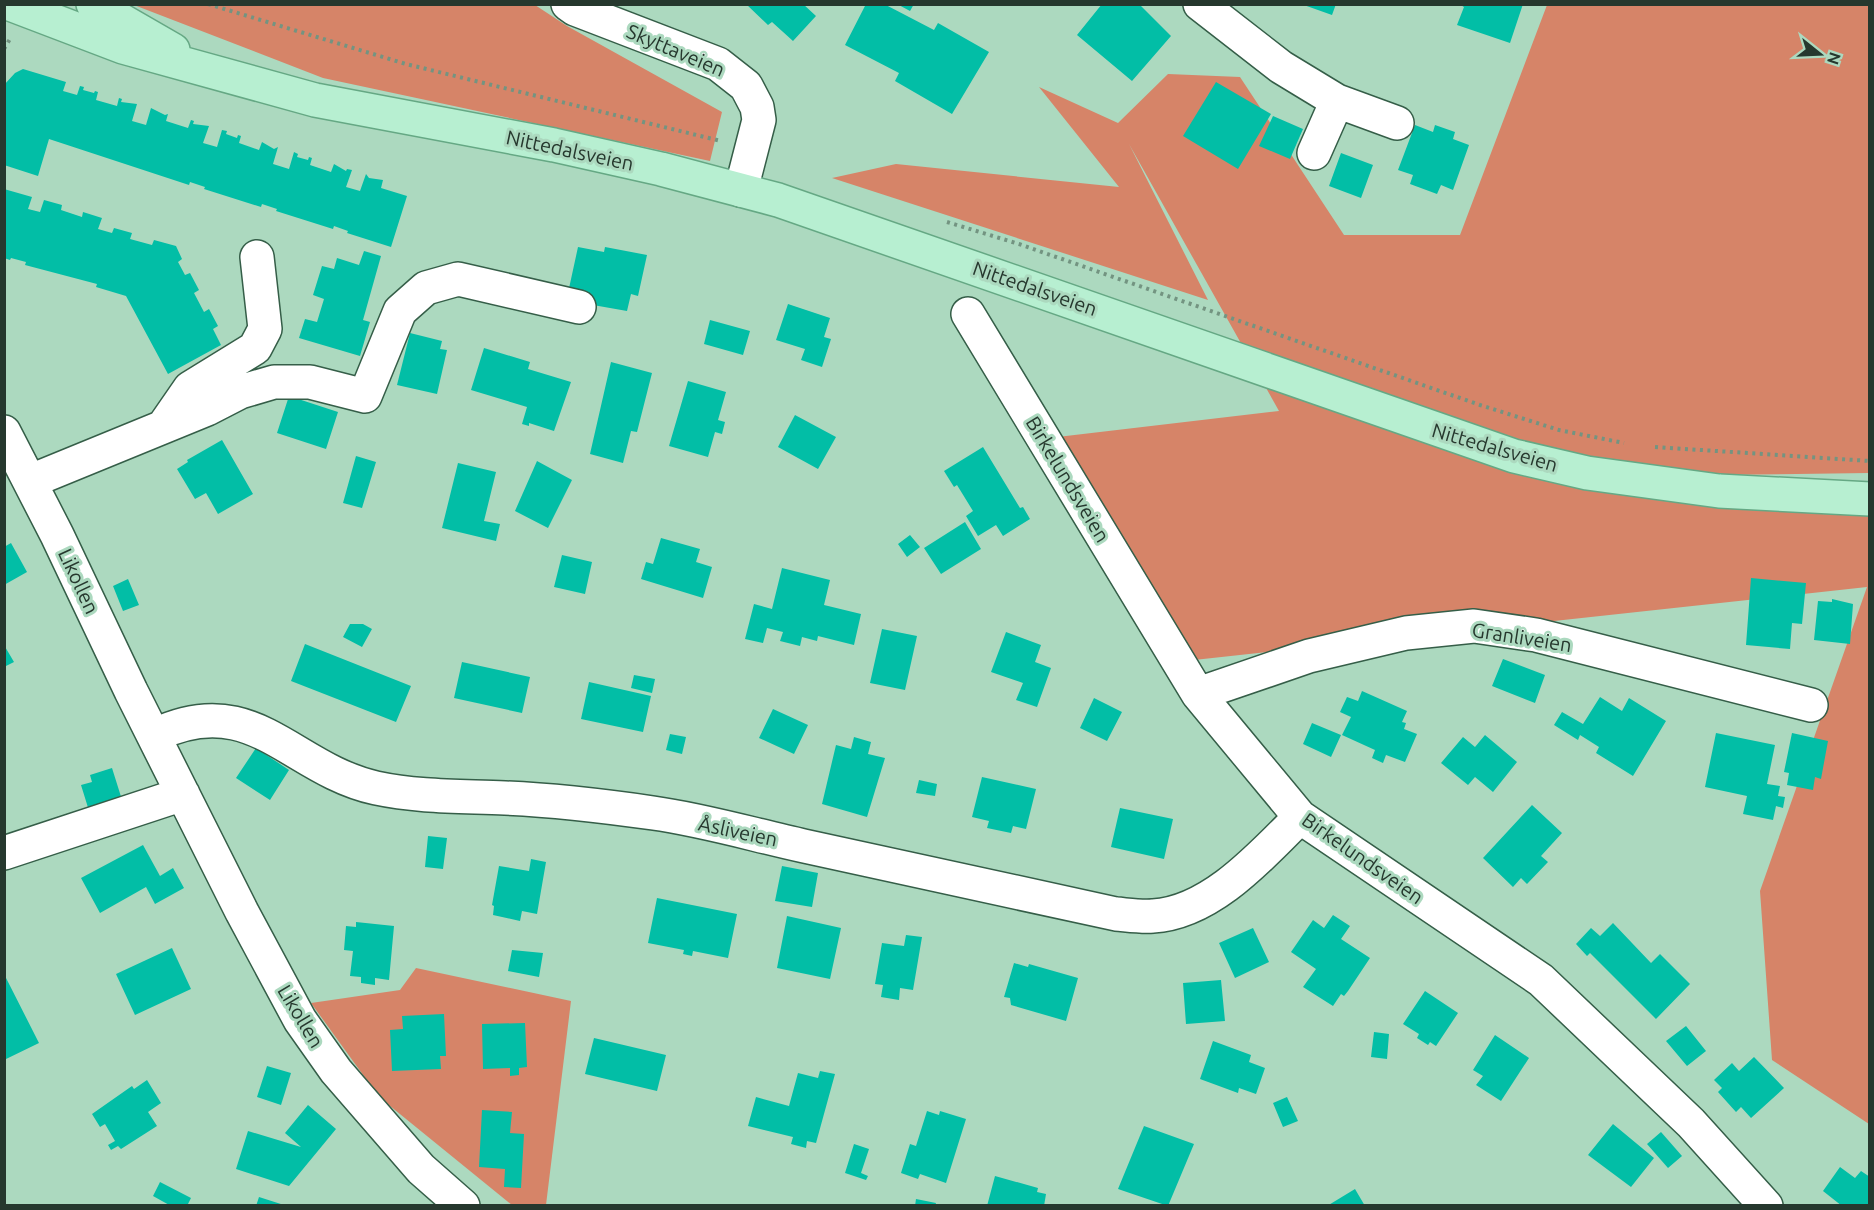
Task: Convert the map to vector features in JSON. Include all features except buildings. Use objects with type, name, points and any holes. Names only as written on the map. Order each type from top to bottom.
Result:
[{"type":"main road","name":"Nittedalsveien","points":[[10,4],[123,46],[315,100],[554,145],[741,190],[829,217],[1427,428],[1514,456],[1587,472],[1719,491],[1869,499]]},
{"type":"main road","name":"Nittedalsveien","points":[[93,4],[135,26],[200,66]]},
{"type":"street","name":"Skyttaveien","points":[[568,4],[575,9],[718,64],[746,86],[757,107],[759,120],[741,190]]},
{"type":"street","points":[[1200,4],[1281,68],[1337,101],[1397,123]]},
{"type":"street","points":[[1314,153],[1337,101]]},
{"type":"street","points":[[163,427],[190,388],[255,348],[266,329],[256,257]]},
{"type":"street","points":[[31,481],[207,409],[240,392],[274,382],[310,382],[364,396],[400,311],[426,288],[458,279],[579,307]]},
{"type":"street","name":"Birkelundsveien","points":[[968,314],[1198,694],[1300,817],[1540,980],[1691,1123],[1766,1206]]},
{"type":"street","name":"Likollen","points":[[4,432],[31,481],[131,691],[300,1020],[336,1071],[421,1169],[463,1206]]},
{"type":"street","name":"Granliveien","points":[[1198,694],[1309,656],[1406,633],[1474,627],[1536,635],[1811,705]]},
{"type":"street","name":"Åsliveien","points":[[155,735],[178,724],[196,720],[236,722],[260,730],[342,776],[373,788],[411,794],[566,801],[656,813],[1116,914],[1154,916],[1186,909],[1238,878],[1300,817]]},
{"type":"street","points":[[4,853],[183,794]]},
{"type":"path","points":[[208,4],[406,64],[725,142]]},
{"type":"path","points":[[942,220],[1019,244],[1524,420],[1632,444]]},
{"type":"path","points":[[1652,446],[1869,461]]},
{"type":"shaded area","points":[[134,5],[535,5],[567,26],[722,112],[710,161],[323,78]]},
{"type":"shaded area","points":[[1547,5],[1869,5],[1869,473],[1711,475],[1869,508],[1869,1124],[1772,1060],[1760,891],[1867,587],[1194,660],[1049,438],[1279,411],[1129,144],[1208,300],[832,178],[896,164],[1119,187],[1039,87],[1118,123],[1168,74],[1240,77],[1344,235],[1460,235]]},
{"type":"shaded area","points":[[416,968],[571,1001],[546,1205],[512,1205],[379,1097],[311,1003],[400,990]]}]
